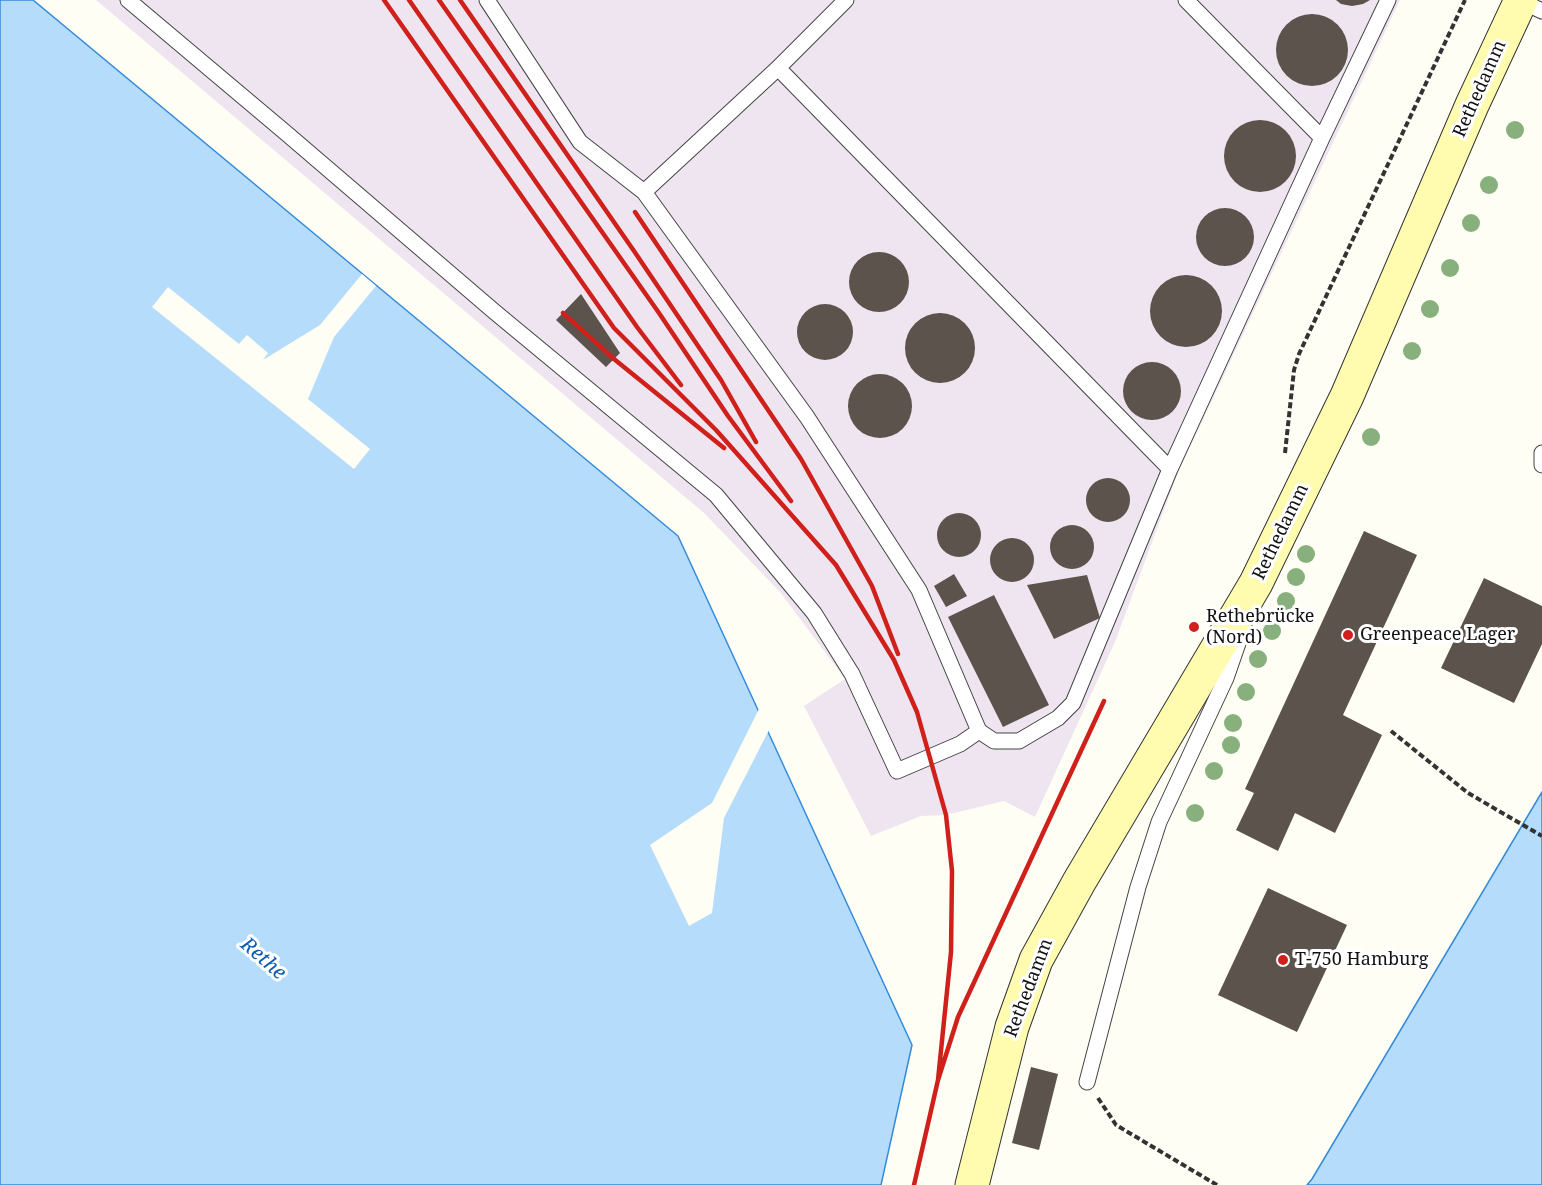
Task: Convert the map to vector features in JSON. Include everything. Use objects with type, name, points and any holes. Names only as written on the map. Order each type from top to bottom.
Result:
[{"type":"main road","name":"Rethedamm","points":[[972,1185],[1012,1027],[1036,960],[1079,882],[1256,583],[1347,396],[1472,105],[1521,0]]},
{"type":"lane","points":[[487,0],[580,142],[644,192],[807,417],[920,590],[979,731],[994,741],[1019,741],[1058,718],[1073,703],[1170,469],[1388,0]]},
{"type":"lane","points":[[644,192],[778,68],[846,0]]},
{"type":"lane","points":[[1186,0],[1322,138]]},
{"type":"lane","points":[[1521,0],[1542,11]]},
{"type":"lane","points":[[135,3],[496,313],[716,495],[814,613],[852,674],[897,771],[960,744],[979,731]]},
{"type":"lane","points":[[778,68],[1170,469]]},
{"type":"lane","points":[[1542,453],[1542,465]]},
{"type":"lane","points":[[1087,1082],[1129,919],[1159,822],[1226,678],[1240,640],[1256,583]]},
{"type":"path","points":[[1302,490],[1292,476],[1285,458],[1294,370],[1299,354],[1465,0]]},
{"type":"path","points":[[1391,731],[1468,793],[1542,836]]},
{"type":"path","points":[[1087,1082],[1116,1125],[1217,1185]]},
{"type":"shaded area","points":[[96,0],[1400,0],[1177,475],[1115,642],[1035,817],[1004,801],[946,815],[921,816],[871,836],[804,706],[845,679],[780,592],[704,513]]},
{"type":"water","name":"Rethe","points":[[0,0],[33,0],[678,536],[912,1045],[881,1185],[0,1185]]},
{"type":"water","points":[[1542,792],[1542,1185],[1307,1185],[1312,1179]]},
{"type":"pier","points":[[362,274],[376,286],[334,337],[308,399],[370,449],[354,469],[152,307],[168,287],[239,344],[247,335],[268,353],[263,360],[320,325]]},
{"type":"pier","points":[[760,707],[770,728],[724,818],[712,913],[689,926],[650,845],[712,803]]},
{"type":"building","points":[[1336,0],[1370,0],[1352,6],[1341,4]]},
{"type":"building","points":[[1312,14],[1332,20],[1342,30],[1348,50],[1342,70],[1332,80],[1312,86],[1292,80],[1282,70],[1276,50],[1282,30],[1292,20]]},
{"type":"building","points":[[1260,120],[1274,123],[1286,130],[1293,142],[1296,156],[1293,170],[1286,182],[1274,189],[1260,192],[1246,189],[1234,182],[1227,170],[1224,156],[1227,142],[1234,130],[1246,123]]},
{"type":"building","points":[[1225,208],[1236,210],[1249,221],[1254,237],[1252,248],[1241,261],[1225,266],[1214,264],[1201,253],[1196,237],[1198,226],[1209,213]]},
{"type":"building","points":[[879,252],[900,261],[909,282],[900,303],[879,312],[858,303],[849,282],[858,261]]},
{"type":"building","points":[[1186,275],[1200,278],[1212,285],[1219,297],[1222,311],[1219,325],[1212,337],[1200,344],[1186,347],[1172,344],[1160,337],[1153,325],[1150,311],[1153,297],[1160,285],[1172,278]]},
{"type":"building","points":[[581,294],[620,353],[606,367],[556,320]]},
{"type":"building","points":[[819,304],[831,304],[841,308],[849,316],[853,332],[849,348],[841,356],[831,360],[819,360],[809,356],[801,348],[797,338],[797,326],[801,316],[809,308]]},
{"type":"building","points":[[940,313],[953,316],[965,323],[972,335],[975,348],[972,361],[965,373],[953,380],[940,383],[927,380],[915,373],[908,361],[905,348],[908,335],[915,323],[927,316]]},
{"type":"building","points":[[1146,362],[1158,362],[1173,370],[1181,385],[1181,397],[1173,412],[1158,420],[1146,420],[1131,412],[1123,397],[1123,385],[1131,370]]},
{"type":"building","points":[[874,374],[886,374],[903,383],[910,394],[912,406],[910,418],[903,429],[886,438],[874,438],[862,433],[853,424],[848,412],[848,400],[853,388],[862,379]]},
{"type":"building","points":[[1108,478],[1124,484],[1130,500],[1124,516],[1108,522],[1092,516],[1086,500],[1092,484]]},
{"type":"building","points":[[959,513],[974,520],[981,535],[974,550],[959,557],[944,550],[937,535],[944,520]]},
{"type":"building","points":[[1072,525],[1087,532],[1094,547],[1087,562],[1072,569],[1057,562],[1050,547],[1057,532]]},
{"type":"building","name":"Greenpeace Lager","points":[[1364,531],[1417,555],[1343,715],[1382,735],[1335,833],[1295,813],[1278,851],[1236,830],[1254,793],[1245,789]]},
{"type":"building","points":[[1012,538],[1028,544],[1034,560],[1028,576],[1012,582],[996,576],[990,560],[996,544]]},
{"type":"building","points":[[954,574],[967,596],[946,607],[934,586]]},
{"type":"building","points":[[1087,575],[1100,618],[1054,639],[1027,585]]},
{"type":"building","points":[[1484,578],[1542,606],[1542,644],[1514,703],[1441,668]]},
{"type":"building","points":[[994,595],[1049,705],[1003,727],[948,617]]},
{"type":"building","name":"T-750 Hamburg","points":[[1268,888],[1347,925],[1297,1032],[1218,995]]},
{"type":"building","points":[[1031,1067],[1058,1074],[1039,1150],[1012,1143]]},
{"type":"railway","points":[[384,0],[614,328],[716,430],[836,565],[894,660],[917,712],[946,815],[952,871],[951,952],[938,1080]]},
{"type":"railway","points":[[409,0],[637,327],[681,385]]},
{"type":"railway","points":[[439,0],[659,313],[728,416],[791,501]]},
{"type":"railway","points":[[460,0],[721,380],[756,442]]},
{"type":"railway","points":[[635,212],[801,459],[872,586],[898,654]]},
{"type":"railway","points":[[563,313],[614,359],[724,448]]},
{"type":"railway","points":[[914,1185],[938,1080],[958,1017],[1104,701]]},
{"type":"place","name":"Rethebrücke (Nord)","points":[[1194,627]]},
{"type":"place","name":"Greenpeace Lager","points":[[1348,635]]},
{"type":"place","name":"T-750 Hamburg","points":[[1283,960]]}]
